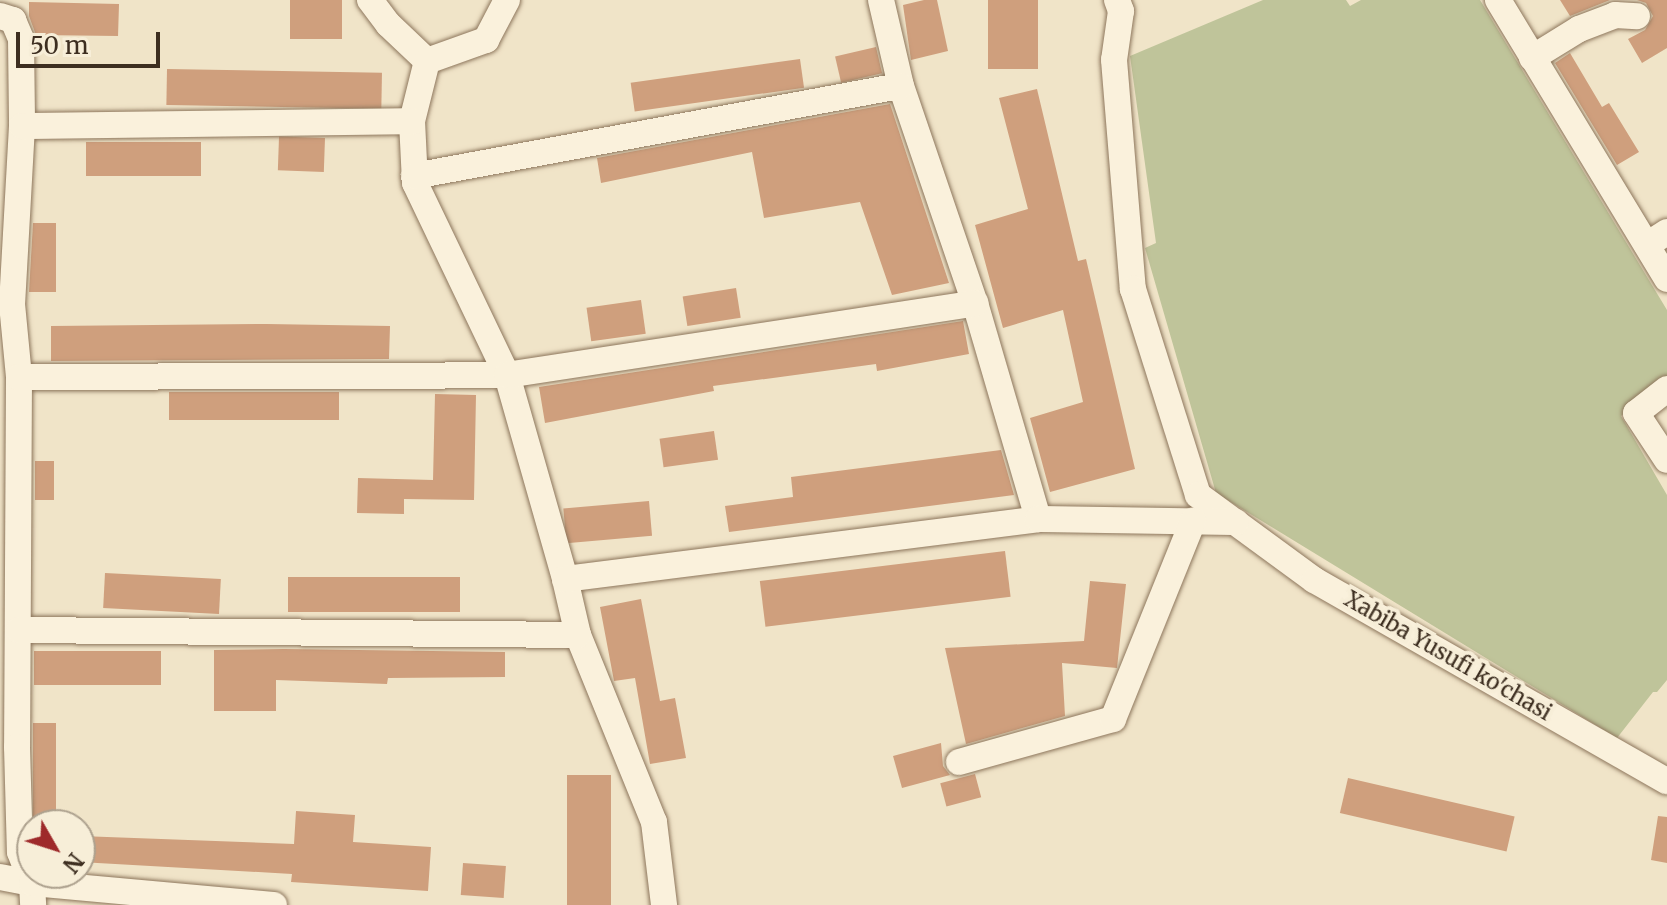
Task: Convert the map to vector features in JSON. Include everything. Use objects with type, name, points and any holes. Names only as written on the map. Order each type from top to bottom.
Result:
[{"type":"street","points":[[370,0],[388,24],[427,61]]},
{"type":"street","points":[[427,61],[486,40],[507,0]]},
{"type":"street","points":[[881,0],[901,86],[975,303],[1038,519]]},
{"type":"street","name":"Xabiba Yusufi ko'chasi","points":[[1117,0],[1121,11],[1114,60],[1133,289],[1198,495],[1314,580],[1667,781]]},
{"type":"street","points":[[1498,0],[1532,58],[1657,238],[1667,279]]},
{"type":"street","points":[[1532,58],[1579,29],[1615,15],[1637,16]]},
{"type":"street","points":[[0,16],[13,20],[21,39],[22,126],[6,304],[19,377],[8,437],[19,630],[9,668],[20,852],[32,894]]},
{"type":"street","points":[[427,61],[412,121],[415,183],[507,375],[578,635],[654,822],[664,905]]},
{"type":"street","points":[[414,176],[901,86]]},
{"type":"street","points":[[22,126],[412,121]]},
{"type":"street","points":[[19,377],[507,375],[975,303]]},
{"type":"street","points":[[1667,389],[1636,413],[1667,460]]},
{"type":"street","points":[[565,579],[1038,519],[1236,522]]},
{"type":"street","points":[[959,762],[1113,719],[1193,521]]},
{"type":"street","points":[[19,630],[578,635]]},
{"type":"street","points":[[0,877],[32,894],[274,905]]},
{"type":"green space","points":[[1263,0],[1346,0],[1350,6],[1361,0],[1480,0],[1667,310],[1667,379],[1621,416],[1667,495],[1667,680],[1657,692],[1653,692],[1617,738],[1216,493],[1145,248],[1156,243],[1130,56]]},
{"type":"building","points":[[290,0],[342,0],[342,39],[290,39]]},
{"type":"building","points":[[937,0],[948,51],[911,60],[903,5]]},
{"type":"building","points":[[988,0],[1038,0],[1038,69],[988,69]]},
{"type":"building","points":[[1560,0],[1610,0],[1570,16]]},
{"type":"building","points":[[1637,0],[1667,0],[1667,48],[1642,63],[1628,39],[1645,30],[1653,16],[1646,3]]},
{"type":"building","points":[[29,2],[119,4],[118,36],[36,35],[29,16]]},
{"type":"building","points":[[876,47],[882,73],[841,83],[835,56]]},
{"type":"building","points":[[1570,53],[1602,107],[1609,103],[1639,152],[1617,165],[1555,63]]},
{"type":"building","points":[[800,59],[804,88],[635,112],[631,83]]},
{"type":"building","points":[[167,69],[382,73],[381,109],[166,105]]},
{"type":"building","points":[[1037,89],[1078,261],[1086,259],[1135,469],[1050,492],[1030,418],[1083,402],[1063,310],[1003,328],[975,225],[1028,209],[999,98]]},
{"type":"building","points":[[890,104],[949,283],[892,295],[860,202],[764,218],[752,152],[601,183],[597,158]]},
{"type":"building","points":[[279,136],[325,138],[324,172],[278,170]]},
{"type":"building","points":[[86,142],[201,142],[201,176],[86,176]]},
{"type":"building","points":[[33,223],[56,223],[56,292],[29,292]]},
{"type":"building","points":[[736,288],[741,318],[687,326],[683,296]]},
{"type":"building","points":[[641,300],[646,334],[591,341],[587,308]]},
{"type":"building","points":[[963,321],[969,354],[877,371],[876,364],[713,386],[714,391],[545,423],[539,387]]},
{"type":"building","points":[[51,326],[390,326],[389,359],[51,361]]},
{"type":"building","points":[[169,392],[339,392],[339,420],[169,420]]},
{"type":"building","points":[[435,394],[476,395],[474,500],[404,499],[404,514],[357,513],[358,478],[433,480]]},
{"type":"building","points":[[714,431],[718,460],[664,467],[660,439]]},
{"type":"building","points":[[1001,450],[1014,495],[729,532],[725,506],[793,497],[791,477]]},
{"type":"building","points":[[35,461],[54,461],[54,500],[35,500]]},
{"type":"building","points":[[649,501],[652,536],[566,543],[563,508]]},
{"type":"building","points":[[1005,551],[1011,597],[765,627],[760,581]]},
{"type":"building","points":[[105,573],[221,579],[219,614],[103,608]]},
{"type":"building","points":[[288,577],[460,577],[460,612],[288,612]]},
{"type":"building","points":[[1090,581],[1126,584],[1117,668],[1062,663],[1065,716],[966,744],[945,648],[1084,641]]},
{"type":"building","points":[[641,599],[660,701],[675,698],[686,758],[650,764],[635,678],[614,681],[600,607]]},
{"type":"building","points":[[214,650],[505,652],[505,677],[388,678],[387,684],[276,680],[276,711],[214,711]]},
{"type":"building","points":[[34,651],[161,651],[161,685],[34,685]]},
{"type":"building","points":[[33,723],[56,723],[56,809],[33,809]]},
{"type":"building","points":[[941,743],[943,766],[950,775],[902,788],[893,756]]},
{"type":"building","points":[[975,774],[981,797],[946,806],[940,783]]},
{"type":"building","points":[[567,775],[611,775],[611,905],[567,905]]},
{"type":"building","points":[[1348,778],[1515,816],[1507,852],[1340,813]]},
{"type":"building","points":[[296,811],[355,815],[353,842],[431,847],[428,891],[291,882],[292,874],[96,863],[96,837],[294,844]]},
{"type":"building","points":[[1658,816],[1667,817],[1667,863],[1651,860]]},
{"type":"building","points":[[463,863],[506,866],[504,898],[461,895]]}]
